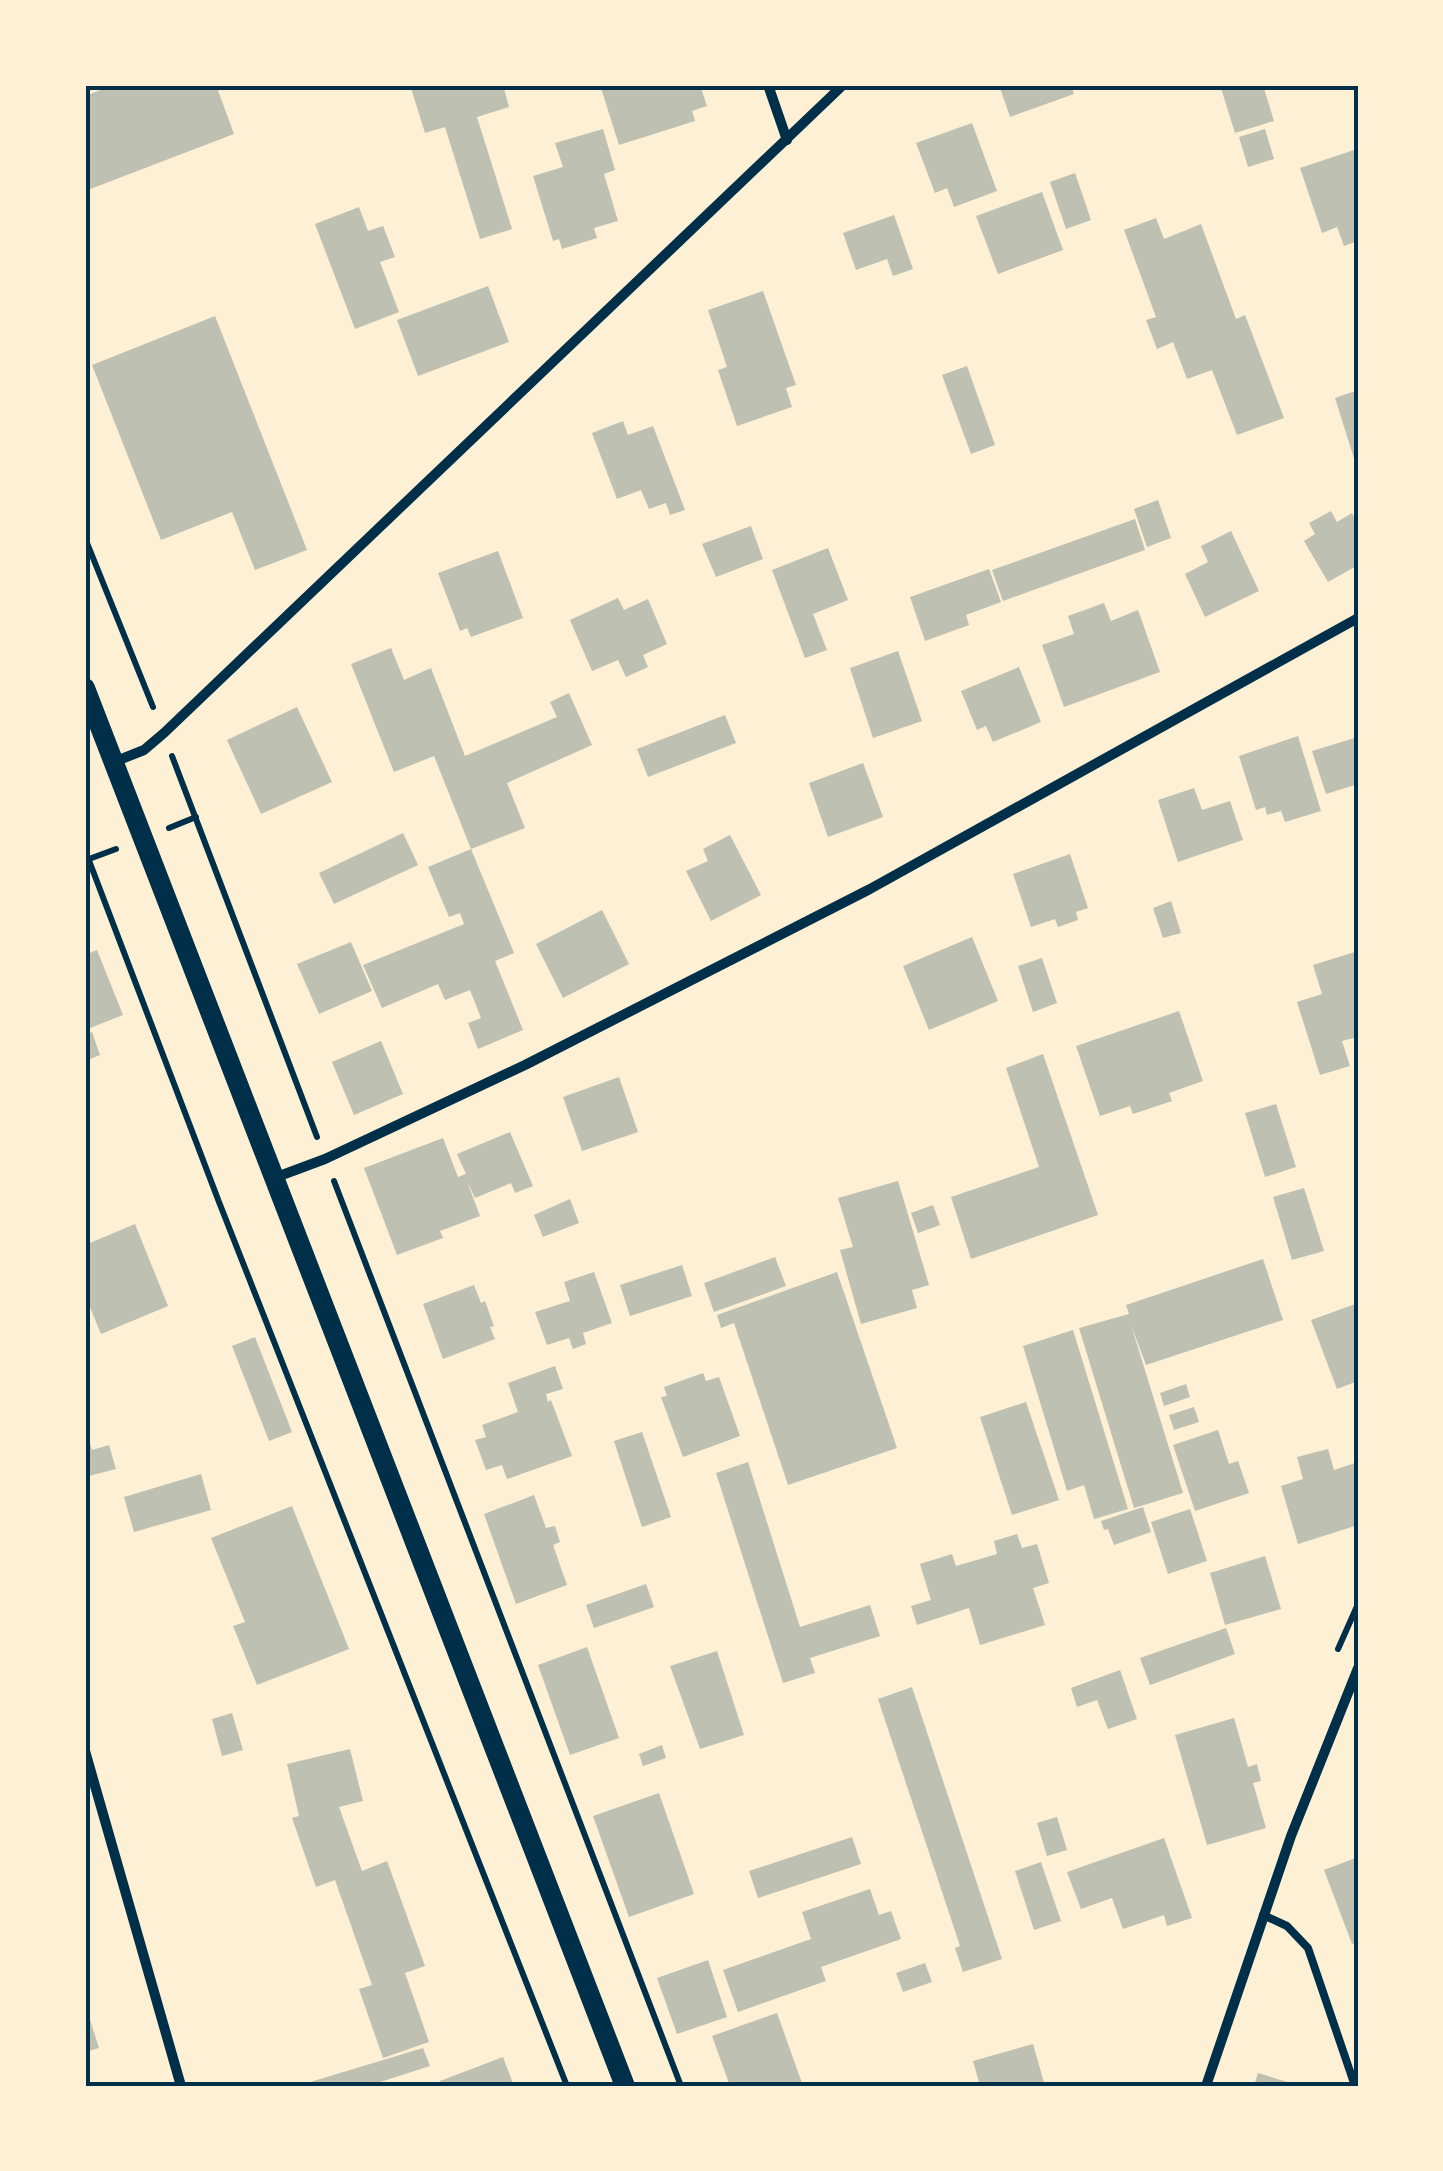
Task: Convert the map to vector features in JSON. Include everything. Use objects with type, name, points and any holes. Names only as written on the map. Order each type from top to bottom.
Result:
[{"type":"main road","points":[[85,688],[94,734],[113,762],[624,2086]]},
{"type":"street","points":[[768,85],[786,140]]},
{"type":"street","points":[[113,762],[144,750],[164,734],[843,85]]},
{"type":"street","points":[[274,1178],[326,1159],[525,1065],[870,889],[1358,618]]},
{"type":"street","points":[[1206,2086],[1291,1836],[1358,1668]]},
{"type":"street","points":[[85,1752],[182,2086]]},
{"type":"lane","points":[[1263,1915],[1288,1926],[1308,1948],[1355,2086]]},
{"type":"path","points":[[85,538],[164,734],[681,2086]]},
{"type":"path","points":[[85,850],[566,2086]]},
{"type":"building","points":[[114,85],[216,85],[234,134],[85,191],[85,96]]},
{"type":"building","points":[[410,85],[503,85],[509,107],[477,117],[512,229],[480,239],[445,127],[425,133]]},
{"type":"building","points":[[600,85],[700,85],[707,106],[692,111],[695,121],[619,145]]},
{"type":"building","points":[[999,85],[1071,85],[1074,94],[1010,117]]},
{"type":"building","points":[[1220,85],[1263,85],[1274,121],[1235,133]]},
{"type":"building","points":[[972,123],[997,191],[954,207],[947,188],[935,193],[916,143]]},
{"type":"building","points":[[603,129],[615,170],[604,174],[618,221],[594,228],[597,238],[562,249],[559,239],[553,241],[533,176],[563,167],[555,143]]},
{"type":"building","points":[[1265,129],[1274,159],[1248,167],[1239,137]]},
{"type":"building","points":[[1357,149],[1358,241],[1344,246],[1337,227],[1322,233],[1300,168]]},
{"type":"building","points":[[1075,173],[1091,220],[1066,229],[1050,182]]},
{"type":"building","points":[[1042,192],[1063,250],[998,274],[976,216]]},
{"type":"building","points":[[359,207],[368,231],[383,226],[395,257],[380,262],[399,312],[355,329],[315,224]]},
{"type":"building","points":[[894,215],[913,269],[893,276],[887,259],[856,270],[843,233]]},
{"type":"building","points":[[1156,218],[1164,239],[1201,224],[1236,319],[1245,315],[1284,418],[1237,435],[1212,370],[1187,379],[1173,342],[1157,349],[1146,320],[1156,317],[1124,230]]},
{"type":"building","points":[[488,286],[509,342],[418,376],[397,320]]},
{"type":"building","points":[[763,291],[796,385],[786,388],[792,407],[737,426],[718,370],[727,367],[708,310]]},
{"type":"building","points":[[215,316],[307,550],[255,570],[232,512],[161,540],[92,365]]},
{"type":"building","points":[[967,366],[995,445],[971,454],[942,375]]},
{"type":"building","points":[[1358,390],[1358,468],[1357,468],[1335,398]]},
{"type":"building","points":[[623,421],[628,435],[653,426],[685,510],[670,515],[666,503],[649,509],[641,490],[617,499],[592,433]]},
{"type":"building","points":[[1158,500],[1171,538],[1147,547],[1134,509]]},
{"type":"building","points":[[1331,511],[1337,522],[1352,513],[1358,525],[1358,565],[1328,582],[1304,541],[1315,534],[1309,523]]},
{"type":"building","points":[[1135,519],[1145,550],[1003,601],[992,570]]},
{"type":"building","points":[[751,526],[763,559],[716,577],[702,544]]},
{"type":"building","points":[[1231,531],[1259,591],[1205,617],[1185,574],[1208,562],[1201,546]]},
{"type":"building","points":[[828,548],[848,600],[813,614],[827,650],[805,658],[772,570]]},
{"type":"building","points":[[498,551],[523,618],[471,637],[467,628],[460,631],[438,573]]},
{"type":"building","points":[[989,569],[1001,602],[966,615],[969,625],[925,641],[910,597]]},
{"type":"building","points":[[618,598],[624,610],[648,599],[667,644],[643,655],[648,667],[626,677],[618,660],[592,671],[570,620]]},
{"type":"building","points":[[1104,603],[1111,621],[1138,610],[1160,672],[1064,707],[1042,645],[1074,634],[1068,616]]},
{"type":"building","points":[[391,648],[404,680],[431,668],[465,756],[557,717],[550,702],[569,693],[592,745],[507,783],[525,828],[471,849],[434,756],[394,772],[351,664]]},
{"type":"building","points":[[898,651],[922,721],[873,738],[850,668]]},
{"type":"building","points":[[1019,667],[1041,722],[993,742],[986,726],[977,730],[961,691]]},
{"type":"building","points":[[297,707],[332,782],[261,814],[227,740]]},
{"type":"building","points":[[725,715],[736,743],[648,777],[637,749]]},
{"type":"building","points":[[1298,736],[1321,811],[1285,822],[1281,811],[1267,815],[1265,807],[1256,810],[1239,756]]},
{"type":"building","points":[[1358,737],[1358,784],[1326,794],[1312,751]]},
{"type":"building","points":[[863,763],[883,817],[828,837],[809,783]]},
{"type":"building","points":[[1194,788],[1202,810],[1230,801],[1243,840],[1178,862],[1158,800]]},
{"type":"building","points":[[403,833],[418,865],[334,904],[319,873]]},
{"type":"building","points":[[730,835],[761,895],[711,921],[686,871],[708,861],[703,849]]},
{"type":"building","points":[[471,849],[514,953],[495,961],[523,1030],[478,1049],[468,1023],[481,1018],[470,990],[445,1000],[438,984],[382,1008],[363,965],[464,924],[460,913],[449,917],[428,867]]},
{"type":"building","points":[[1070,854],[1088,908],[1076,912],[1078,920],[1058,927],[1055,919],[1031,927],[1013,874]]},
{"type":"building","points":[[1171,901],[1181,933],[1163,938],[1153,908]]},
{"type":"building","points":[[602,910],[629,964],[563,998],[536,944]]},
{"type":"building","points":[[972,937],[998,1001],[929,1030],[903,966]]},
{"type":"building","points":[[351,942],[372,991],[319,1014],[297,964]]},
{"type":"building","points":[[97,950],[123,1015],[85,1030],[85,955]]},
{"type":"building","points":[[1358,951],[1358,1037],[1342,1041],[1350,1066],[1320,1075],[1297,1002],[1322,994],[1313,965]]},
{"type":"building","points":[[1042,958],[1057,1003],[1033,1012],[1018,966]]},
{"type":"building","points":[[1179,1011],[1203,1081],[1169,1093],[1172,1101],[1133,1114],[1130,1106],[1100,1116],[1076,1046]]},
{"type":"building","points":[[92,1032],[100,1055],[85,1061],[85,1035]]},
{"type":"building","points":[[381,1041],[403,1094],[354,1115],[332,1062]]},
{"type":"building","points":[[1043,1054],[1098,1215],[971,1259],[951,1197],[1039,1167],[1006,1068]]},
{"type":"building","points":[[619,1077],[638,1132],[582,1151],[563,1097]]},
{"type":"building","points":[[1276,1104],[1296,1167],[1265,1177],[1245,1113]]},
{"type":"building","points":[[510,1132],[533,1186],[515,1193],[511,1183],[475,1198],[467,1181],[480,1216],[440,1231],[443,1238],[397,1255],[364,1168],[443,1138],[458,1177],[466,1174],[457,1154]]},
{"type":"building","points":[[898,1181],[929,1285],[912,1290],[917,1308],[861,1324],[840,1250],[853,1247],[838,1198]]},
{"type":"building","points":[[1304,1188],[1324,1251],[1292,1260],[1273,1197]]},
{"type":"building","points":[[570,1199],[579,1223],[543,1237],[534,1215]]},
{"type":"building","points":[[933,1205],[940,1225],[918,1233],[911,1213]]},
{"type":"building","points":[[135,1224],[168,1306],[101,1334],[85,1295],[85,1245]]},
{"type":"building","points":[[775,1257],[786,1286],[714,1312],[704,1283]]},
{"type":"building","points":[[1263,1259],[1283,1320],[1146,1365],[1131,1325],[1183,1493],[1134,1508],[1079,1328],[1129,1314],[1126,1305]]},
{"type":"building","points":[[682,1265],[692,1296],[630,1316],[620,1285]]},
{"type":"building","points":[[594,1272],[612,1323],[583,1333],[586,1344],[573,1349],[569,1338],[547,1345],[535,1312],[570,1301],[564,1282]]},
{"type":"building","points":[[837,1272],[897,1448],[788,1485],[734,1323],[721,1328],[717,1315]]},
{"type":"building","points":[[474,1285],[481,1303],[485,1301],[495,1339],[443,1359],[423,1304]]},
{"type":"building","points":[[1358,1303],[1358,1381],[1337,1389],[1311,1320]]},
{"type":"building","points":[[1073,1330],[1128,1509],[1094,1519],[1084,1485],[1067,1491],[1023,1346]]},
{"type":"building","points":[[255,1337],[292,1432],[269,1441],[232,1346]]},
{"type":"building","points":[[555,1366],[563,1389],[546,1394],[572,1456],[507,1479],[502,1465],[486,1470],[475,1440],[486,1437],[482,1425],[518,1412],[508,1383]]},
{"type":"building","points":[[703,1373],[706,1381],[719,1377],[740,1436],[683,1457],[661,1397],[667,1396],[664,1387]]},
{"type":"building","points":[[1186,1384],[1190,1397],[1164,1406],[1160,1393]]},
{"type":"building","points":[[1026,1402],[1059,1500],[1012,1515],[980,1417]]},
{"type":"building","points":[[1194,1407],[1199,1422],[1174,1430],[1169,1415]]},
{"type":"building","points":[[1218,1430],[1229,1464],[1238,1461],[1249,1493],[1195,1511],[1173,1445]]},
{"type":"building","points":[[642,1432],[671,1517],[642,1527],[614,1441]]},
{"type":"building","points":[[90,1443],[92,1450],[109,1445],[116,1469],[85,1477],[85,1444]]},
{"type":"building","points":[[1328,1449],[1334,1470],[1358,1462],[1358,1525],[1298,1544],[1281,1486],[1303,1479],[1297,1457]]},
{"type":"building","points":[[748,1462],[800,1627],[870,1605],[880,1636],[810,1658],[815,1673],[783,1683],[716,1473]]},
{"type":"building","points":[[201,1474],[211,1510],[134,1532],[124,1497]]},
{"type":"building","points":[[534,1495],[546,1528],[555,1526],[560,1542],[553,1545],[567,1585],[516,1604],[484,1514]]},
{"type":"building","points":[[292,1506],[349,1649],[257,1685],[233,1626],[245,1622],[211,1538]]},
{"type":"building","points":[[1143,1507],[1151,1532],[1114,1545],[1101,1521]]},
{"type":"building","points":[[1190,1509],[1207,1561],[1168,1574],[1151,1522]]},
{"type":"building","points":[[1017,1534],[1022,1548],[1037,1544],[1049,1583],[1033,1588],[1045,1625],[980,1645],[969,1608],[917,1625],[911,1606],[931,1600],[920,1564],[952,1554],[956,1566],[997,1554],[994,1541]]},
{"type":"building","points":[[1265,1556],[1281,1609],[1225,1625],[1210,1573]]},
{"type":"building","points":[[646,1584],[654,1607],[594,1628],[586,1605]]},
{"type":"building","points":[[1226,1628],[1235,1654],[1150,1685],[1140,1658]]},
{"type":"building","points":[[587,1647],[619,1738],[570,1755],[538,1665]]},
{"type":"building","points":[[717,1651],[744,1735],[700,1749],[670,1666]]},
{"type":"building","points":[[1120,1670],[1137,1719],[1108,1729],[1097,1700],[1077,1707],[1071,1688]]},
{"type":"building","points":[[912,1687],[1002,1959],[963,1972],[955,1948],[960,1946],[878,1699]]},
{"type":"building","points":[[232,1713],[243,1750],[222,1756],[212,1719]]},
{"type":"building","points":[[1234,1718],[1248,1767],[1257,1764],[1261,1781],[1253,1783],[1266,1828],[1207,1845],[1175,1735]]},
{"type":"building","points":[[662,1745],[666,1758],[643,1766],[639,1754]]},
{"type":"building","points":[[350,1749],[363,1801],[339,1807],[362,1871],[387,1861],[425,1966],[405,1973],[429,2042],[383,2058],[359,1989],[372,1985],[335,1880],[316,1887],[292,1818],[299,1816],[287,1764]]},
{"type":"building","points":[[659,1793],[694,1894],[629,1917],[593,1816]]},
{"type":"building","points":[[1057,1817],[1067,1850],[1047,1856],[1037,1823]]},
{"type":"building","points":[[852,1837],[861,1864],[758,1898],[749,1871]]},
{"type":"building","points":[[1164,1838],[1192,1918],[1167,1926],[1164,1915],[1123,1929],[1112,1898],[1081,1909],[1067,1872]]},
{"type":"building","points":[[1358,1857],[1358,1942],[1352,1944],[1324,1870]]},
{"type":"building","points":[[1041,1862],[1061,1921],[1034,1930],[1015,1871]]},
{"type":"building","points":[[870,1889],[879,1915],[891,1911],[901,1939],[821,1967],[826,1981],[738,2012],[723,1970],[811,1939],[802,1912]]},
{"type":"building","points":[[708,1960],[727,2017],[677,2034],[657,1978]]},
{"type":"building","points":[[925,1963],[932,1982],[903,1992],[896,1973]]},
{"type":"building","points":[[85,2004],[99,2048],[85,2052]]},
{"type":"building","points":[[777,2013],[803,2086],[730,2086],[712,2036]]},
{"type":"building","points":[[1033,2044],[1045,2086],[980,2086],[973,2061]]},
{"type":"building","points":[[423,2048],[430,2066],[374,2086],[297,2086]]},
{"type":"building","points":[[503,2057],[514,2086],[442,2086],[440,2081]]},
{"type":"building","points":[[1258,2073],[1297,2085],[1254,2086]]}]
